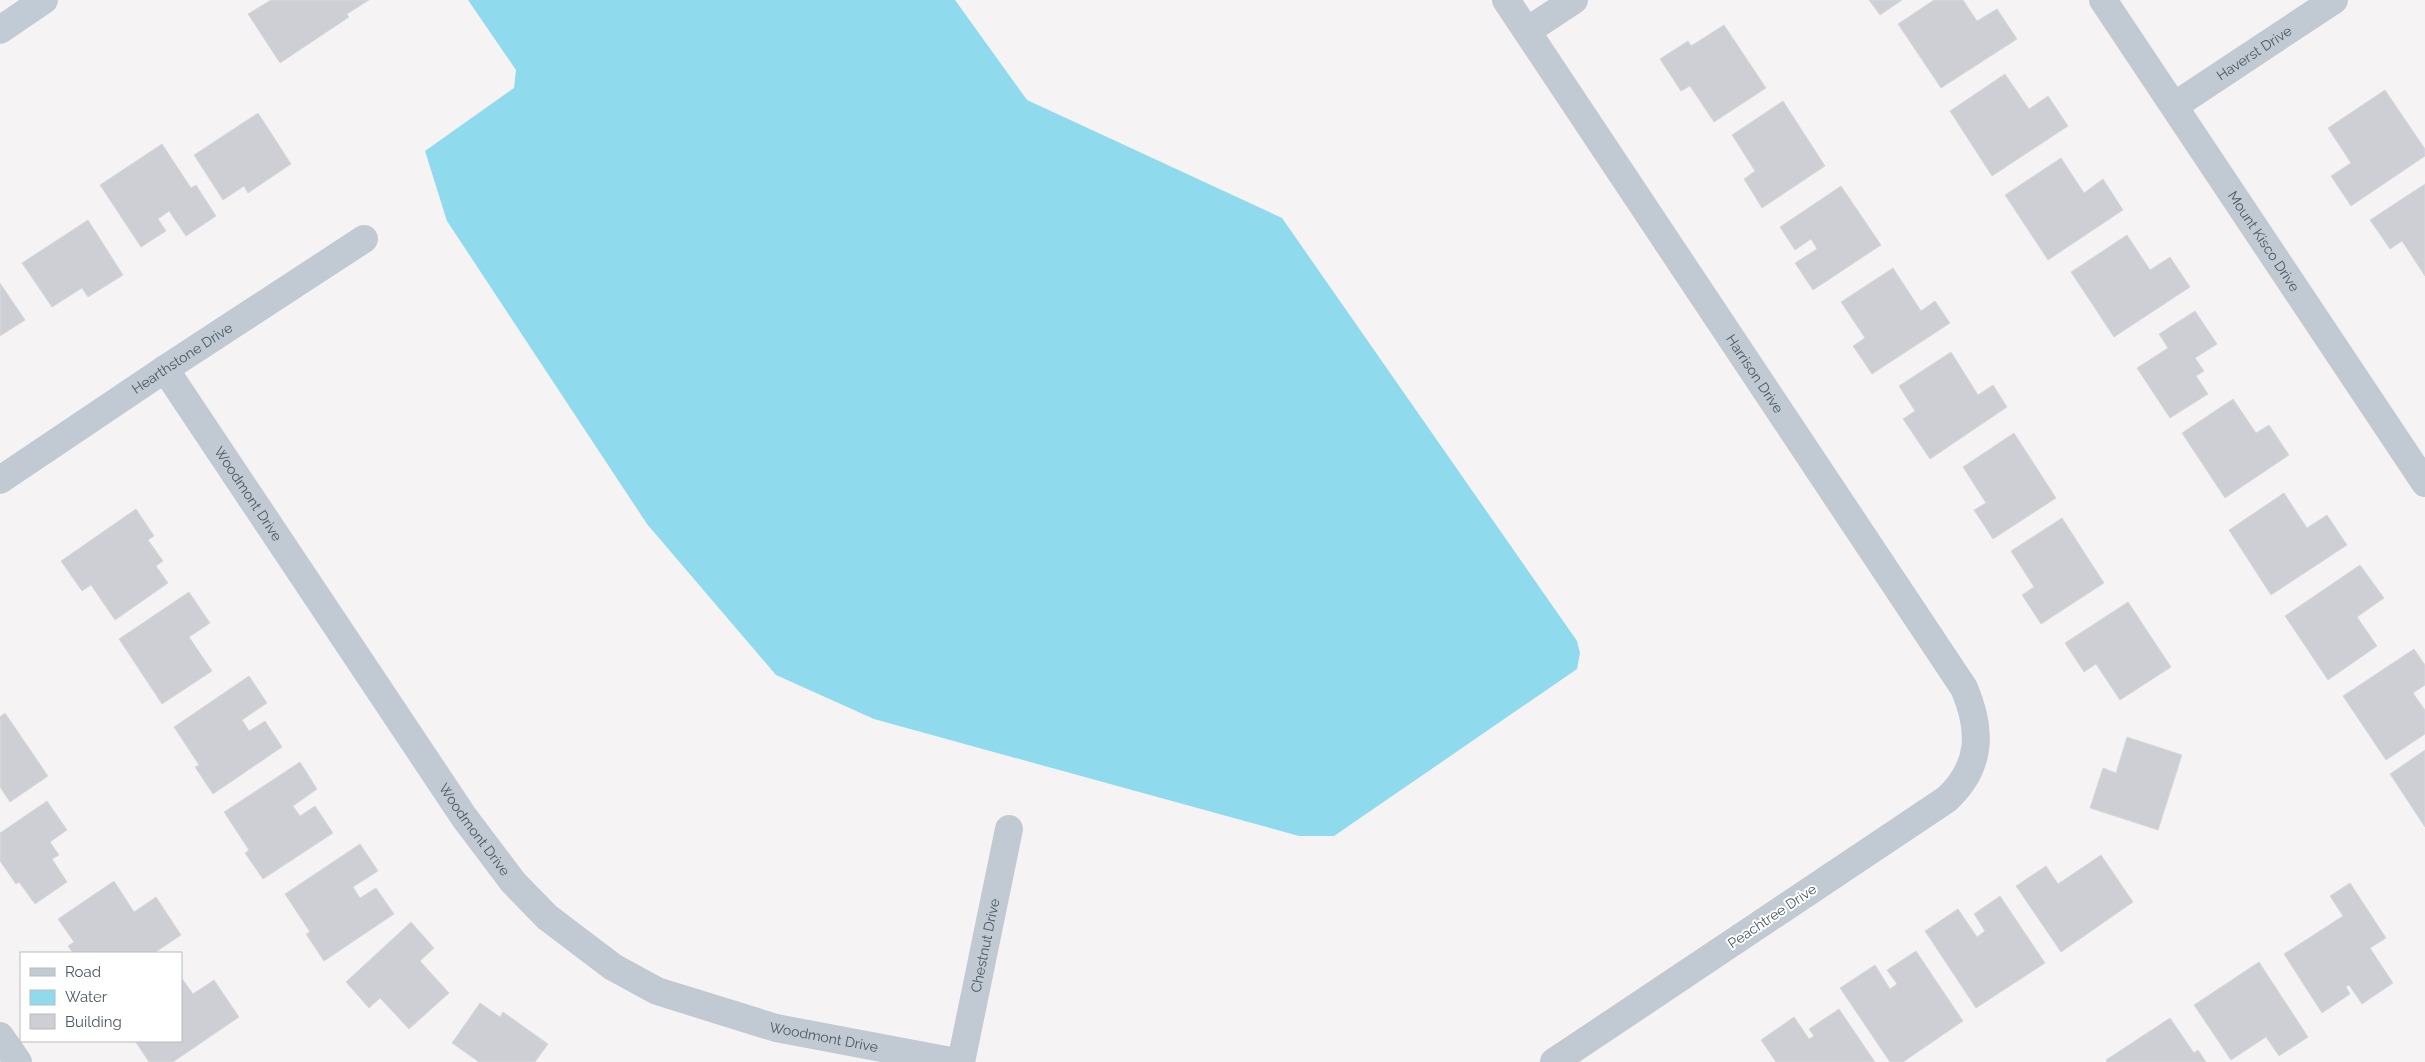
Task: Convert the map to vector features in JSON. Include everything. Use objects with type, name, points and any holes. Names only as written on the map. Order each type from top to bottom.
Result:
[{"type":"main road","points":[[0,30],[44,0]]},
{"type":"street","name":"Harrison Drive","points":[[1506,0],[1964,688],[1974,711],[1977,732],[1974,756]]},
{"type":"street","points":[[1527,31],[1574,0]]},
{"type":"street","name":"Mount Kisco Drive","points":[[2103,0],[2425,484]]},
{"type":"street","name":"Haverst Drive","points":[[2174,106],[2334,0]]},
{"type":"street","name":"Hearthstone Drive","points":[[0,480],[364,239]]},
{"type":"street","name":"Woodmont Drive","points":[[165,369],[464,817],[513,882],[547,917],[613,967],[657,991],[776,1028],[956,1062]]},
{"type":"street","name":"Peachtree Drive","points":[[1554,1062],[1947,799],[1960,786],[1969,772],[1974,756]]},
{"type":"street","name":"Chestnut Drive","points":[[961,1062],[1009,829]]},
{"type":"street","points":[[0,1036],[18,1062]]},
{"type":"water","points":[[468,0],[955,0],[1027,100],[1282,218],[1577,641],[1580,653],[1577,669],[1334,836],[1299,836],[874,719],[776,675],[647,524],[447,221],[425,151],[514,88],[516,70]]},
{"type":"building","points":[[271,0],[369,0],[347,14],[349,17],[280,63],[248,14]]},
{"type":"building","points":[[1869,0],[1902,0],[1880,15]]},
{"type":"building","points":[[1934,0],[1963,0],[1977,21],[1997,9],[2017,39],[1941,88],[1898,24]]},
{"type":"building","points":[[1724,25],[1766,88],[1714,122],[1690,86],[1681,91],[1660,59],[1688,41],[1691,46]]},
{"type":"building","points":[[2005,74],[2029,109],[2048,96],[2068,126],[1992,176],[1950,111]]},
{"type":"building","points":[[2385,90],[2425,149],[2425,156],[2351,206],[2331,176],[2351,163],[2328,128]]},
{"type":"building","points":[[1783,101],[1825,166],[1762,208],[1744,179],[1755,171],[1732,135]]},
{"type":"building","points":[[258,113],[291,164],[248,193],[244,186],[223,200],[194,155]]},
{"type":"building","points":[[162,144],[191,188],[196,185],[216,216],[186,236],[169,211],[158,219],[166,231],[141,247],[100,185]]},
{"type":"building","points":[[2061,158],[2084,193],[2103,179],[2123,210],[2048,260],[2005,195]]},
{"type":"building","points":[[2425,184],[2425,276],[2402,241],[2390,249],[2370,220]]},
{"type":"building","points":[[1841,186],[1881,245],[1813,290],[1795,263],[1817,249],[1811,239],[1795,250],[1780,227]]},
{"type":"building","points":[[88,220],[123,275],[88,297],[82,288],[52,307],[22,263]]},
{"type":"building","points":[[2127,235],[2150,270],[2170,257],[2190,287],[2114,337],[2071,272]]},
{"type":"building","points":[[1893,268],[1921,311],[1935,301],[1950,323],[1872,374],[1853,346],[1865,338],[1841,302]]},
{"type":"building","points":[[0,283],[25,320],[0,336]]},
{"type":"building","points":[[2195,311],[2217,344],[2195,358],[2204,371],[2196,376],[2208,394],[2170,418],[2137,368],[2168,348],[2159,334]]},
{"type":"building","points":[[1951,352],[1978,395],[1993,385],[2007,407],[1930,459],[1903,419],[1915,411],[1899,386]]},
{"type":"building","points":[[2233,399],[2256,433],[2269,425],[2289,455],[2225,498],[2182,433]]},
{"type":"building","points":[[2014,433],[2056,498],[1993,539],[1974,510],[1986,503],[1963,467]]},
{"type":"building","points":[[2284,493],[2307,528],[2327,515],[2347,545],[2271,595],[2229,530]]},
{"type":"building","points":[[136,509],[154,536],[148,540],[163,561],[156,566],[168,583],[115,620],[91,585],[82,591],[61,561]]},
{"type":"building","points":[[2062,518],[2104,583],[2041,624],[2022,595],[2034,587],[2011,551]]},
{"type":"building","points":[[2360,565],[2384,598],[2357,617],[2377,646],[2328,680],[2285,616]]},
{"type":"building","points":[[189,592],[210,623],[189,637],[212,671],[162,704],[119,639]]},
{"type":"building","points":[[2128,602],[2171,667],[2120,700],[2096,664],[2084,672],[2065,643]]},
{"type":"building","points":[[2414,649],[2425,665],[2425,685],[2413,693],[2425,710],[2425,734],[2386,760],[2343,696]]},
{"type":"building","points":[[249,676],[267,703],[242,720],[249,731],[265,721],[282,747],[213,794],[195,767],[199,765],[174,727]]},
{"type":"building","points":[[5,713],[48,776],[10,802],[0,787],[0,717]]},
{"type":"building","points":[[2127,737],[2182,755],[2158,830],[2090,808],[2103,768],[2116,773]]},
{"type":"building","points":[[2425,750],[2425,827],[2390,774]]},
{"type":"building","points":[[300,762],[317,789],[293,806],[300,816],[315,806],[333,833],[263,879],[245,853],[249,850],[224,812]]},
{"type":"building","points":[[47,801],[67,830],[50,842],[59,855],[52,859],[67,882],[35,904],[19,882],[16,884],[0,861],[0,833]]},
{"type":"building","points":[[360,844],[378,871],[353,887],[360,898],[376,888],[394,914],[324,961],[306,934],[310,932],[285,894]]},
{"type":"building","points":[[2101,855],[2133,902],[2061,952],[2016,886],[2046,866],[2058,884]]},
{"type":"building","points":[[114,881],[134,912],[156,897],[181,935],[156,952],[72,952],[68,946],[74,942],[58,919]]},
{"type":"building","points":[[2350,883],[2386,938],[2370,948],[2393,983],[2362,1004],[2349,985],[2346,987],[2350,994],[2322,1013],[2284,954],[2343,916],[2330,896]]},
{"type":"building","points":[[2000,896],[2045,963],[1976,1008],[1925,931],[1958,909],[1977,937],[1985,931],[1974,914]]},
{"type":"building","points":[[411,922],[434,948],[420,961],[449,993],[409,1029],[380,998],[369,1008],[346,982]]},
{"type":"building","points":[[1916,951],[1963,1021],[1903,1062],[1890,1062],[1840,988],[1875,965],[1890,989],[1897,984],[1887,970]]},
{"type":"building","points":[[2259,962],[2308,1037],[2279,1056],[2266,1037],[2231,1060],[2194,1005]]},
{"type":"building","points":[[182,978],[193,994],[214,980],[239,1017],[173,1062],[149,1062],[136,1042],[182,1042]]},
{"type":"building","points":[[480,1003],[500,1017],[503,1012],[548,1044],[535,1062],[479,1062],[452,1043]]},
{"type":"building","points":[[1839,1009],[1875,1062],[1776,1062],[1761,1040],[1794,1017],[1809,1039],[1814,1036],[1809,1029]]},
{"type":"building","points":[[2170,1018],[2194,1053],[2198,1050],[2206,1062],[2107,1062],[2106,1060]]}]
